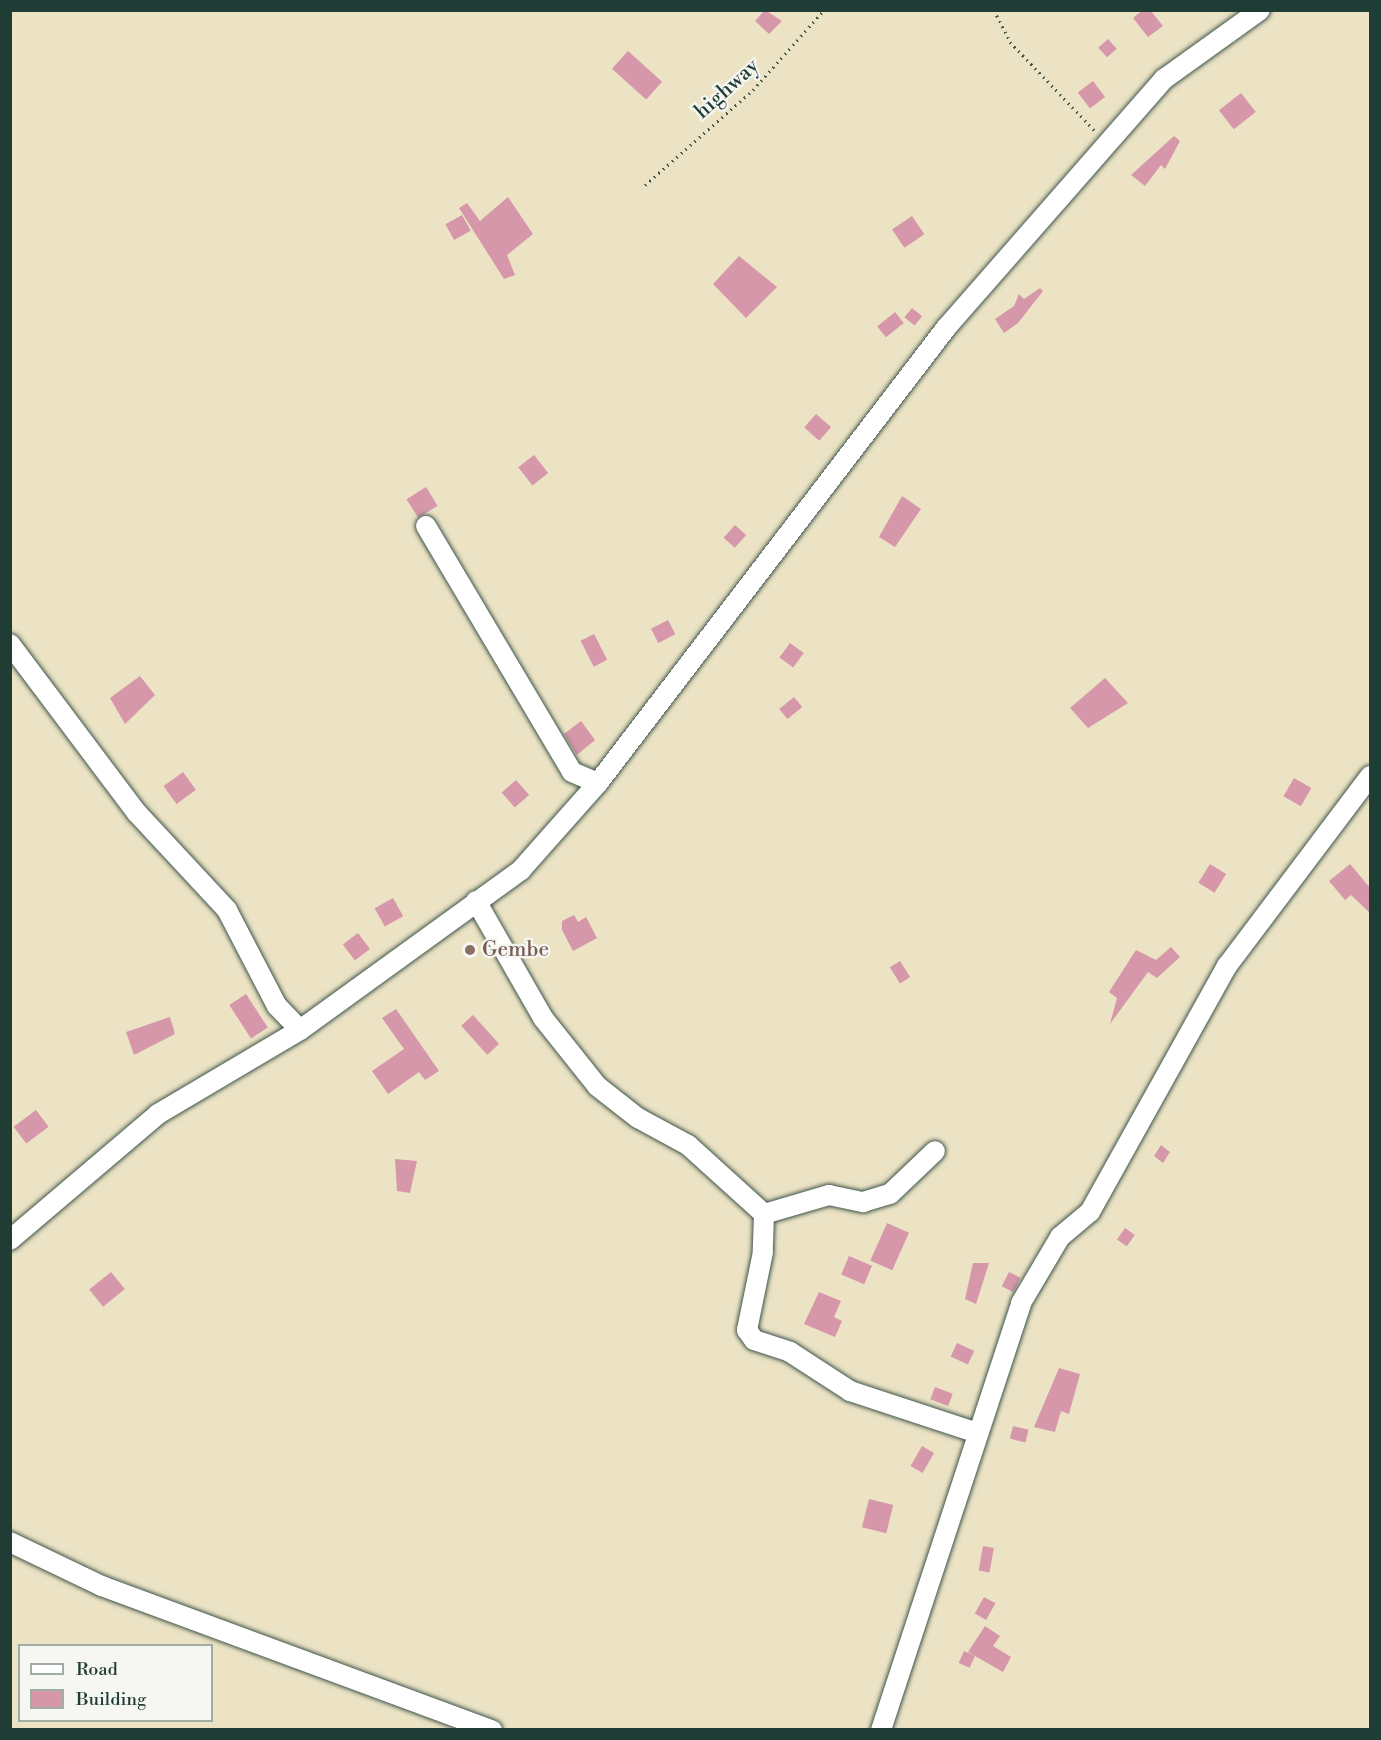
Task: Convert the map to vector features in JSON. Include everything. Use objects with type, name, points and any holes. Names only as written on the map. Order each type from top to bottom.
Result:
[{"type":"street","points":[[12,1237],[158,1114],[300,1030],[521,870],[598,783],[946,328],[1164,79],[1260,10]]},
{"type":"street","points":[[426,526],[572,772],[598,783]]},
{"type":"street","points":[[10,644],[137,813],[226,910],[277,1006],[300,1030]]},
{"type":"street","points":[[881,1730],[1021,1303],[1060,1236],[1090,1212],[1227,966],[1371,776]]},
{"type":"street","points":[[477,901],[543,1018],[597,1086],[638,1118],[688,1145],[764,1214],[763,1252],[747,1330],[754,1340],[790,1352],[850,1391],[978,1433]]},
{"type":"street","points":[[764,1214],[829,1195],[863,1202],[890,1194],[934,1151]]},
{"type":"street","points":[[10,1542],[102,1586],[492,1730]]},
{"type":"path","name":"highway","points":[[645,185],[753,90],[824,10]]},
{"type":"path","points":[[994,10],[1010,42],[1106,143]]},
{"type":"building","points":[[765,10],[782,21],[769,34],[755,21]]},
{"type":"building","points":[[1143,10],[1150,10],[1163,26],[1148,37],[1133,18]]},
{"type":"building","points":[[1108,39],[1117,49],[1107,57],[1098,48]]},
{"type":"building","points":[[628,51],[662,82],[646,100],[612,69]]},
{"type":"building","points":[[1093,81],[1105,97],[1090,108],[1078,92]]},
{"type":"building","points":[[1241,93],[1256,112],[1234,129],[1219,110]]},
{"type":"building","points":[[1174,136],[1180,141],[1165,169],[1161,165],[1145,186],[1131,175]]},
{"type":"building","points":[[508,197],[533,234],[507,255],[515,275],[504,279],[459,208],[467,203],[480,221]]},
{"type":"building","points":[[462,215],[471,231],[454,240],[445,224]]},
{"type":"building","points":[[912,216],[924,234],[904,248],[892,229]]},
{"type":"building","points":[[739,256],[777,287],[746,318],[713,284]]},
{"type":"building","points":[[1040,288],[1043,291],[1018,323],[1004,333],[995,319],[1014,306],[1019,294],[1024,299]]},
{"type":"building","points":[[912,308],[922,316],[915,326],[904,317]]},
{"type":"building","points":[[895,312],[904,323],[886,337],[877,326]]},
{"type":"building","points":[[816,414],[831,427],[819,441],[804,428]]},
{"type":"building","points":[[534,455],[548,473],[532,485],[518,467]]},
{"type":"building","points":[[426,487],[438,506],[418,518],[406,499]]},
{"type":"building","points":[[902,496],[921,509],[895,547],[879,537]]},
{"type":"building","points":[[735,525],[746,535],[735,548],[724,538]]},
{"type":"building","points":[[668,620],[675,634],[658,643],[651,629]]},
{"type":"building","points":[[594,634],[607,660],[594,667],[581,641]]},
{"type":"building","points":[[790,643],[804,653],[793,668],[779,658]]},
{"type":"building","points":[[140,676],[155,695],[125,724],[110,698]]},
{"type":"building","points":[[1105,678],[1128,703],[1088,728],[1070,708]]},
{"type":"building","points":[[794,697],[802,707],[787,719],[779,709]]},
{"type":"building","points":[[581,721],[595,740],[577,755],[564,734]]},
{"type":"building","points":[[183,772],[196,790],[177,804],[164,786]]},
{"type":"building","points":[[1294,778],[1311,788],[1301,806],[1284,796]]},
{"type":"building","points":[[516,780],[529,795],[515,808],[502,792]]},
{"type":"building","points":[[1210,864],[1226,874],[1214,893],[1198,883]]},
{"type":"building","points":[[1350,864],[1371,889],[1371,914],[1351,895],[1345,900],[1329,881]]},
{"type":"building","points":[[393,898],[403,916],[385,927],[375,908]]},
{"type":"building","points":[[574,915],[578,922],[586,917],[597,938],[573,951],[562,930],[562,921]]},
{"type":"building","points":[[358,933],[370,949],[355,960],[343,944]]},
{"type":"building","points":[[1171,947],[1180,957],[1157,978],[1148,972],[1110,1024],[1117,998],[1109,992],[1136,950],[1156,960]]},
{"type":"building","points":[[900,961],[910,977],[900,983],[890,967]]},
{"type":"building","points":[[246,994],[268,1028],[251,1038],[229,1005]]},
{"type":"building","points":[[396,1009],[439,1071],[425,1080],[419,1072],[388,1094],[372,1071],[404,1049],[382,1018]]},
{"type":"building","points":[[473,1015],[499,1044],[487,1055],[461,1026]]},
{"type":"building","points":[[170,1017],[175,1034],[134,1055],[126,1032]]},
{"type":"building","points":[[36,1110],[49,1127],[26,1144],[14,1127]]},
{"type":"building","points":[[1161,1145],[1170,1152],[1163,1163],[1154,1156]]},
{"type":"building","points":[[395,1159],[417,1161],[410,1193],[397,1191]]},
{"type":"building","points":[[887,1223],[909,1233],[892,1270],[870,1260]]},
{"type":"building","points":[[1125,1228],[1135,1235],[1127,1246],[1117,1239]]},
{"type":"building","points":[[849,1256],[872,1266],[864,1284],[841,1274]]},
{"type":"building","points":[[973,1263],[989,1263],[976,1304],[965,1299]]},
{"type":"building","points":[[111,1272],[125,1289],[103,1307],[89,1290]]},
{"type":"building","points":[[1009,1272],[1021,1278],[1013,1292],[1002,1286]]},
{"type":"building","points":[[819,1292],[841,1301],[834,1317],[842,1321],[835,1337],[804,1324]]},
{"type":"building","points":[[957,1343],[974,1351],[968,1365],[951,1357]]},
{"type":"building","points":[[1059,1368],[1080,1374],[1069,1414],[1061,1411],[1055,1432],[1034,1427]]},
{"type":"building","points":[[935,1387],[953,1394],[948,1406],[930,1399]]},
{"type":"building","points":[[1013,1426],[1029,1430],[1025,1442],[1010,1439]]},
{"type":"building","points":[[922,1446],[934,1453],[923,1473],[910,1466]]},
{"type":"building","points":[[869,1499],[893,1505],[886,1533],[862,1527]]},
{"type":"building","points":[[983,1546],[994,1548],[989,1573],[979,1571]]},
{"type":"building","points":[[984,1597],[995,1603],[986,1620],[975,1614]]},
{"type":"building","points":[[985,1626],[1000,1636],[993,1646],[1011,1657],[1003,1672],[968,1652]]},
{"type":"building","points":[[964,1651],[975,1656],[970,1668],[959,1663]]},
{"type":"place","name":"Gembe","points":[[470,950]]}]
